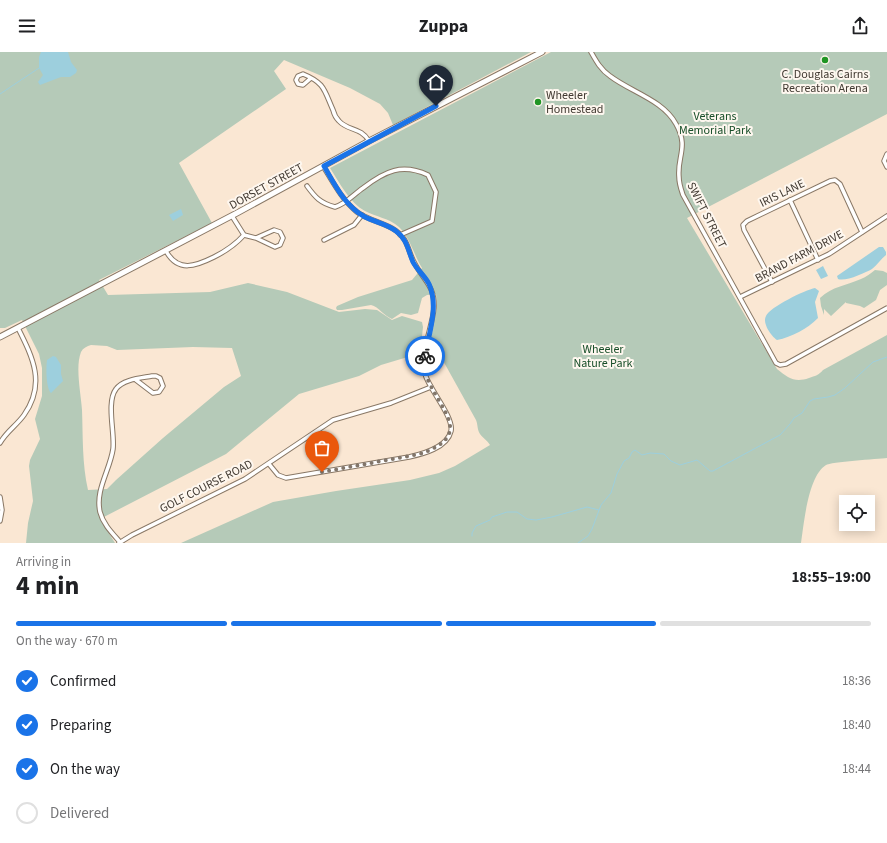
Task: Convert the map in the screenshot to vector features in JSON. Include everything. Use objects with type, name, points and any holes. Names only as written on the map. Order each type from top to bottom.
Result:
[{"type":"street","name":"DORSET STREET","points":[[0,337],[232,216],[369,141],[542,52]]},
{"type":"street","name":"SWIFT STREET","points":[[591,52],[599,66],[610,76],[657,105],[674,120],[682,143],[682,153],[678,173],[687,204],[775,361],[780,365],[786,364],[887,308]]},
{"type":"street","points":[[311,78],[322,86],[339,122],[364,133],[369,141]]},
{"type":"street","points":[[887,154],[884,160],[887,167]]},
{"type":"street","points":[[269,464],[278,475],[283,478],[289,478],[409,457],[431,450],[446,440],[450,434],[450,420],[425,374],[424,362],[433,310],[433,296],[427,281],[416,268],[407,245],[400,235],[392,228],[362,215],[347,202],[324,166]]},
{"type":"street","points":[[307,186],[316,198],[327,205],[335,207],[347,202],[363,187],[385,173],[398,168],[420,171],[428,175],[436,192],[432,221],[400,235]]},
{"type":"street","name":"IRIS LANE","points":[[772,282],[744,230],[743,225],[747,221],[830,181],[835,180],[840,184],[862,232]]},
{"type":"street","points":[[790,200],[818,260]]},
{"type":"street","points":[[324,240],[354,225],[362,215]]},
{"type":"street","points":[[232,216],[244,235],[256,238],[275,247],[282,244],[283,238],[280,232],[274,230],[256,238]]},
{"type":"street","name":"BRAND FARM DRIVE","points":[[740,298],[818,260],[887,216]]},
{"type":"street","points":[[166,251],[170,257],[179,264],[186,266],[196,265],[228,249],[239,241],[244,235]]},
{"type":"street","points":[[1,441],[28,409],[36,385],[36,371],[32,358],[18,328]]},
{"type":"street","points":[[119,543],[103,520],[100,512],[100,496],[113,450],[113,393],[120,385],[136,380],[156,376],[161,380],[163,386],[159,392],[153,393],[136,380]]},
{"type":"street","name":"GOLF COURSE ROAD","points":[[119,543],[132,535],[240,482],[333,420],[391,403],[431,387]]},
{"type":"street","points":[[0,497],[2,510],[0,521]]},
{"type":"green space","points":[[0,52],[531,52],[393,125],[388,113],[380,104],[350,88],[284,60],[274,71],[286,89],[179,163],[212,223],[99,280],[108,295],[210,292],[248,283],[287,292],[339,312],[365,309],[377,310],[392,320],[402,316],[422,322],[423,327],[421,345],[411,356],[381,365],[359,376],[299,394],[226,454],[100,519],[115,543],[26,543],[28,523],[33,501],[29,466],[30,460],[40,439],[35,419],[42,396],[42,368],[39,354],[22,320],[5,328],[0,328]],"holes":[[[91,345],[107,346],[117,350],[193,347],[232,348],[241,376],[224,387],[163,438],[107,489],[88,490],[84,460],[78,365],[81,352],[84,348]]]},
{"type":"green space","name":"Wheeler Nature Park","points":[[551,52],[887,52],[887,114],[687,218],[777,369],[788,377],[800,380],[815,376],[823,370],[887,335],[887,458],[826,465],[815,479],[811,489],[805,512],[801,543],[181,543],[273,502],[410,480],[439,473],[455,466],[490,445],[480,434],[476,420],[431,339],[437,307],[436,294],[427,295],[422,298],[418,313],[411,315],[401,313],[392,319],[371,305],[337,310],[337,306],[358,297],[412,280],[422,268],[403,231],[395,224],[365,211],[354,203],[345,192],[330,168]]},
{"type":"green space","points":[[875,270],[887,273],[887,285],[880,290],[876,300],[864,308],[846,302],[831,316],[824,309],[824,315],[820,298],[830,291],[863,278]]},
{"type":"water","points":[[41,52],[68,52],[71,62],[77,70],[76,73],[70,77],[61,77],[40,85],[38,82],[43,75],[39,68],[39,57]]},
{"type":"water","points":[[181,209],[183,215],[173,221],[169,215]]},
{"type":"water","points":[[879,247],[883,247],[886,255],[872,269],[850,278],[841,280],[838,279],[837,276]]},
{"type":"water","points":[[823,266],[828,276],[821,279],[816,270]]},
{"type":"water","points":[[815,288],[819,291],[815,302],[818,318],[809,326],[788,337],[777,340],[772,336],[765,322],[766,316],[769,312],[796,295]]},
{"type":"water","points":[[53,356],[56,357],[61,365],[63,381],[51,393],[47,382],[47,360]]},
{"type":"waterway","points":[[0,94],[39,68]]},
{"type":"waterway","points":[[578,543],[588,536],[601,505],[611,493],[617,474],[624,461],[629,458],[635,450],[642,455],[650,453],[664,454],[671,461],[680,465],[697,460],[710,471],[713,471],[780,435],[794,418],[802,413],[810,401],[835,395],[845,388],[873,362],[887,357]]},
{"type":"waterway","points":[[472,536],[476,526],[490,520],[492,517],[507,512],[517,512],[527,519],[536,520],[587,507],[599,510]]},
{"type":"way so far","points":[[322,472],[409,457],[436,448],[446,440],[451,431],[451,422],[428,382],[424,370],[425,356]]},
{"type":"place","name":"C. Douglas Cairns Recreation Arena","points":[[825,60]]},
{"type":"place","name":"Wheeler Homestead","points":[[538,102]]},
{"type":"route","points":[[425,356],[434,306],[433,296],[429,284],[416,268],[402,236],[392,228],[371,220],[354,209],[344,198],[324,166],[436,106]]},
{"type":"park label","name":"Veterans Memorial Park","points":[[715,123]]}]
